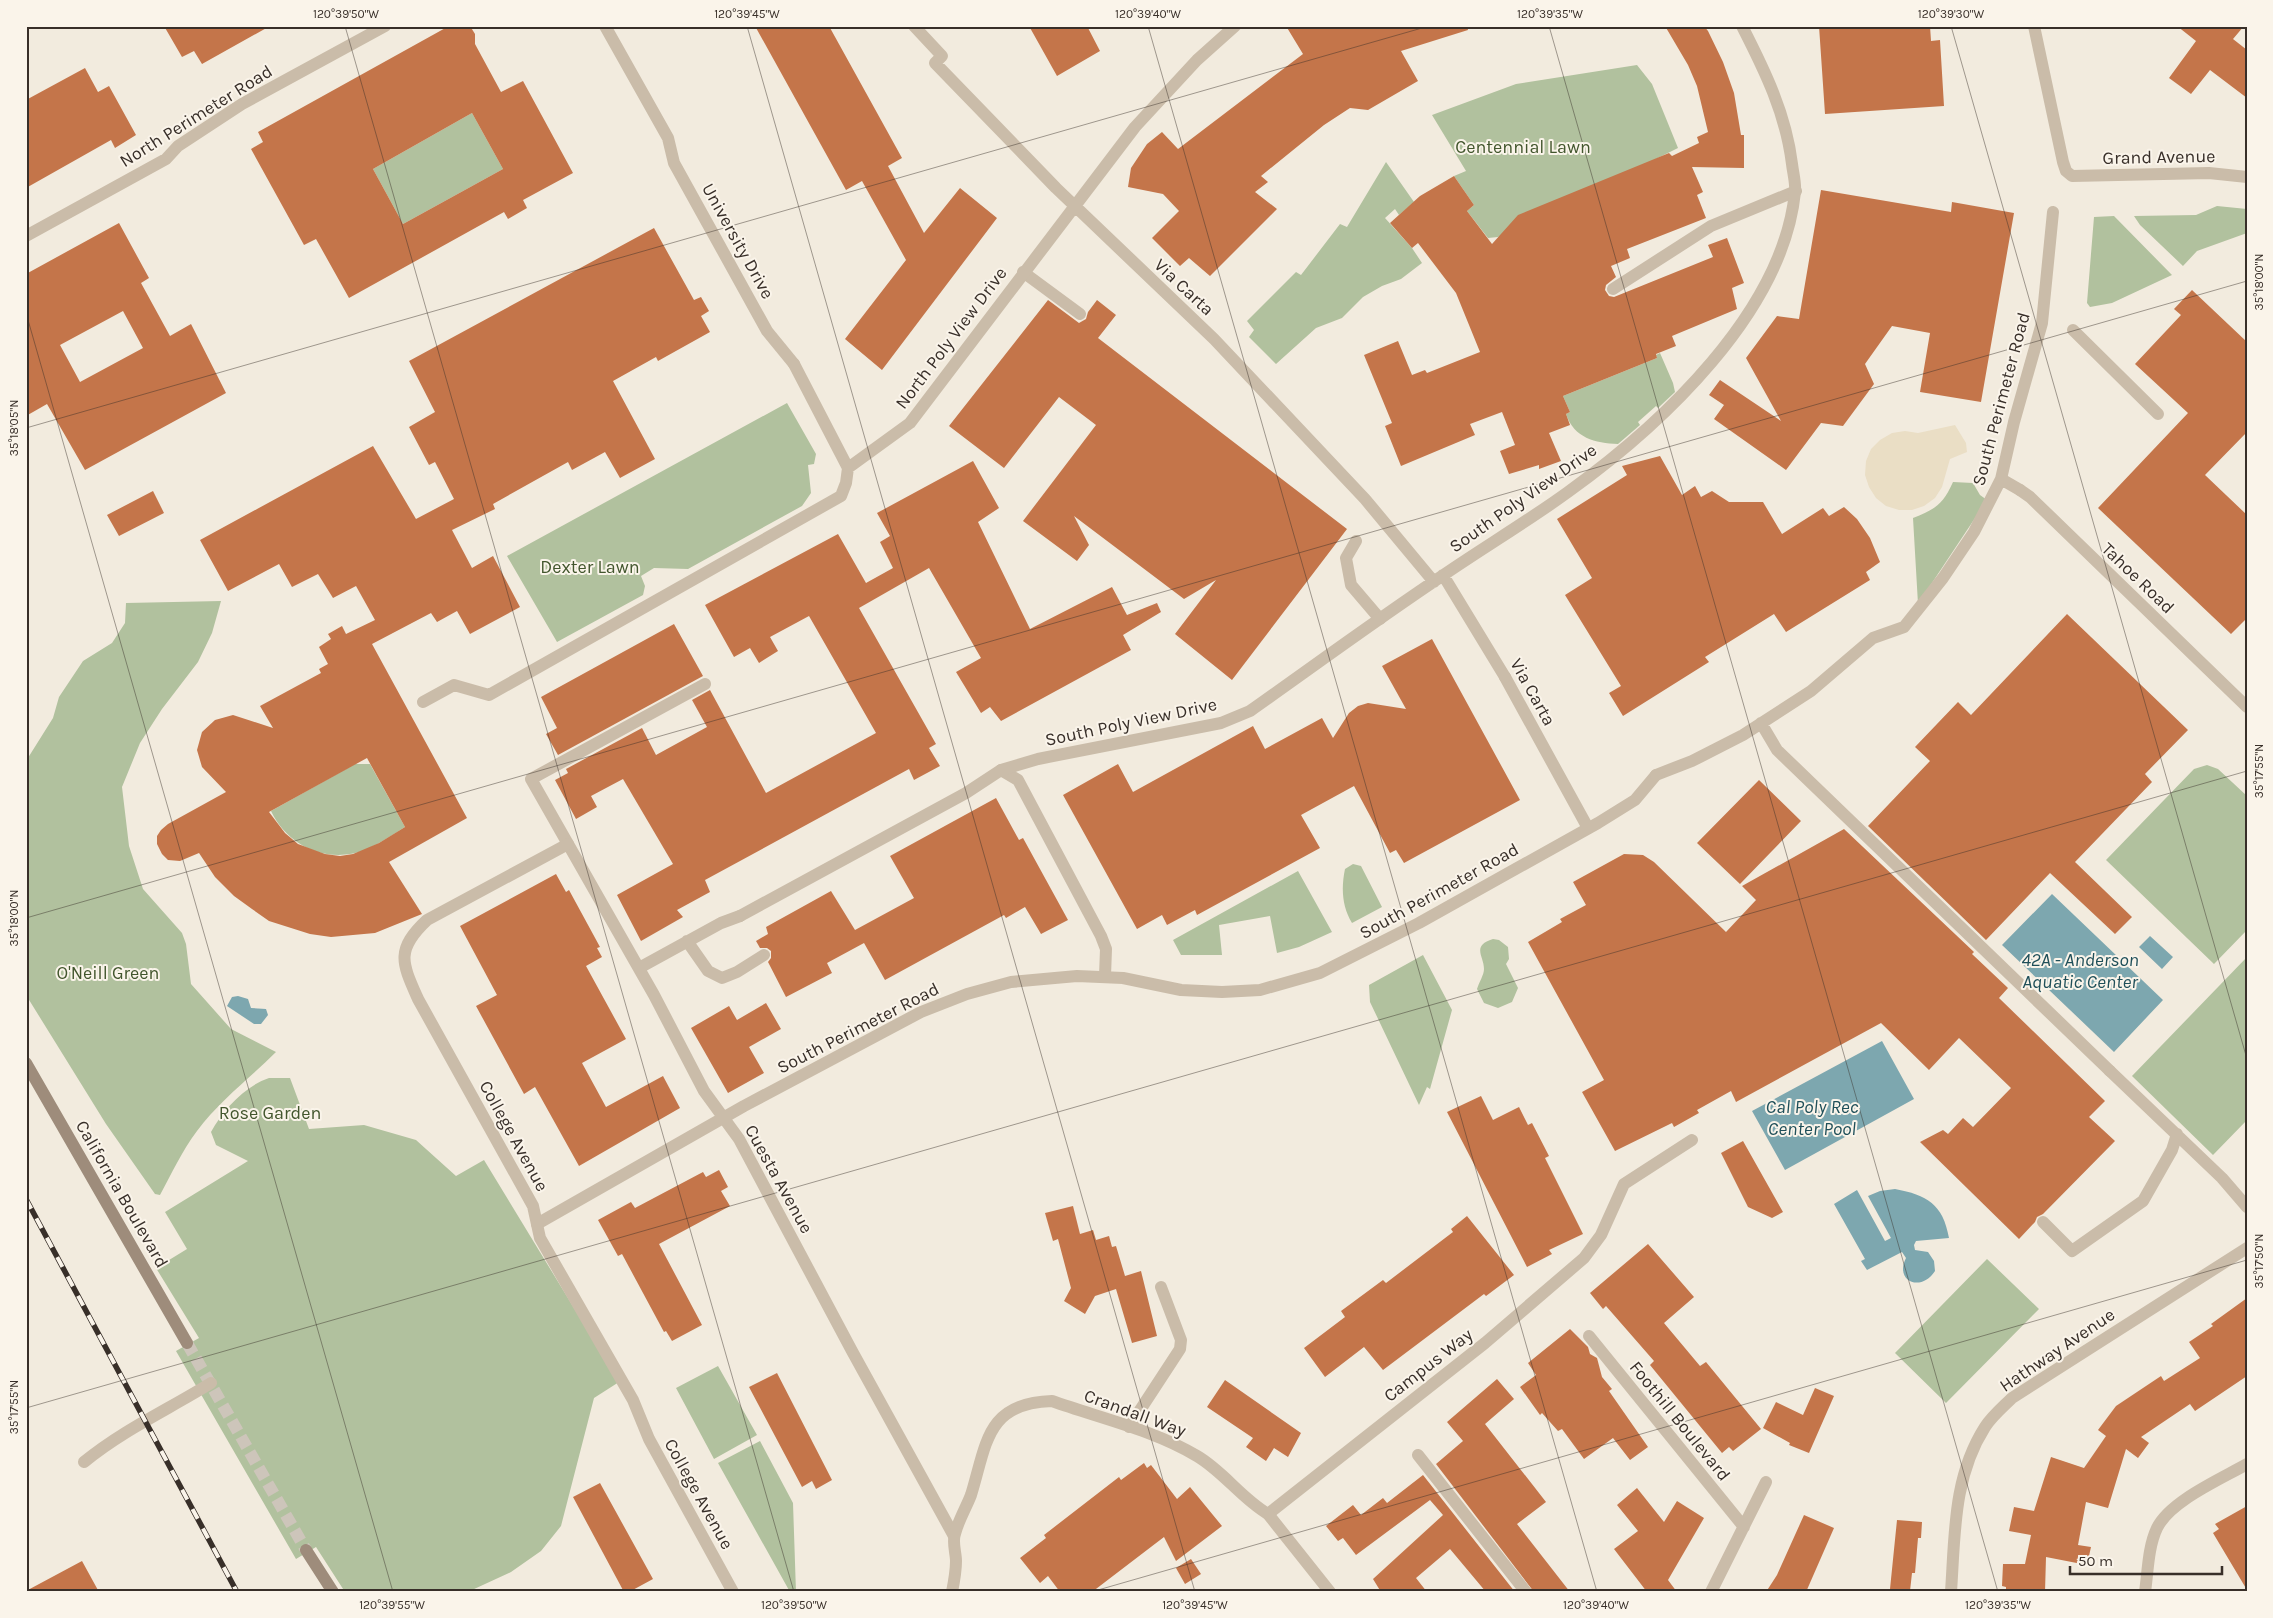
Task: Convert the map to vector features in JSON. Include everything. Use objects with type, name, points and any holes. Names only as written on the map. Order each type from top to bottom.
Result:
[{"type":"street","name":"North Perimeter Road","points":[[26,236],[166,159],[178,146],[242,104],[385,26]]},
{"type":"street","name":"University Drive","points":[[605,26],[668,138],[679,171],[767,331],[794,364],[848,468]]},
{"type":"street","name":"Via Carta","points":[[914,26],[942,56],[935,63],[1074,206],[1214,339],[1438,578],[1505,677],[1588,828]]},
{"type":"street","name":"North Poly View Drive","points":[[848,468],[910,423],[1135,127],[1196,60],[1234,26]]},
{"type":"street","name":"South Poly View Drive","points":[[639,968],[721,923],[740,916],[966,793],[1001,770],[1038,759],[1222,723],[1250,711],[1438,578],[1568,493],[1612,459],[1684,392],[1731,338],[1766,285],[1785,239],[1796,191],[1786,128],[1770,81],[1742,26]]},
{"type":"street","name":"Grand Avenue","points":[[2034,26],[2063,162],[2066,170],[2072,176],[2209,173],[2247,176]]},
{"type":"street","points":[[1613,289],[1711,226],[1796,191]]},
{"type":"street","name":"South Perimeter Road","points":[[537,1224],[723,1117],[921,1012],[967,994],[1029,979],[1105,976],[1182,990],[1222,992],[1260,990],[1320,973],[1402,932],[1588,828],[1635,800],[1656,775],[1700,756],[1761,723],[1811,691],[1873,638],[1904,627],[1943,578],[1974,532],[2001,479],[2014,422],[2042,323],[2053,212]]},
{"type":"street","points":[[1023,272],[1080,314]]},
{"type":"street","points":[[2073,330],[2158,414]]},
{"type":"street","points":[[423,702],[454,685],[489,695],[841,496],[846,484],[848,468]]},
{"type":"street","name":"Tahoe Road","points":[[2001,479],[2030,497],[2247,707]]},
{"type":"street","points":[[1356,541],[1346,558],[1351,585],[1380,619]]},
{"type":"street","name":"Cuesta Avenue","points":[[705,684],[531,779],[639,968],[704,1091],[739,1139],[852,1351],[954,1536]]},
{"type":"street","points":[[1761,723],[1777,750],[2177,1134],[2222,1178],[2247,1207]]},
{"type":"street","points":[[1001,770],[1018,780],[1100,936],[1106,949],[1105,976]]},
{"type":"street","name":"College Avenue","points":[[568,844],[427,920],[410,935],[404,953],[405,968],[418,999],[533,1206],[540,1238],[633,1400],[649,1439],[733,1592]]},
{"type":"street","points":[[687,941],[708,971],[722,978],[737,972],[764,955]]},
{"type":"street","name":"California Boulevard","points":[[26,1063],[187,1343]]},
{"type":"street","points":[[2043,1222],[2072,1251],[2143,1202],[2172,1150],[2177,1134]]},
{"type":"street","name":"Campus Way","points":[[1268,1514],[1485,1343],[1584,1258],[1601,1235],[1624,1184],[1692,1140]]},
{"type":"street","name":"Hathway Avenue","points":[[1950,1592],[1957,1496],[1965,1466],[1986,1425],[2012,1398],[2247,1248]]},
{"type":"street","points":[[1129,1427],[1180,1349],[1181,1340],[1161,1287]]},
{"type":"street","name":"Foothill Boulevard","points":[[1589,1336],[1744,1527]]},
{"type":"street","points":[[84,1462],[108,1443],[211,1383]]},
{"type":"street","name":"Crandall Way","points":[[954,1536],[970,1497],[989,1435],[999,1419],[1012,1408],[1031,1401],[1052,1401],[1176,1445],[1217,1470],[1254,1506],[1268,1514],[1330,1592]]},
{"type":"street","points":[[1418,1455],[1526,1592]]},
{"type":"street","points":[[2145,1592],[2153,1541],[2158,1526],[2171,1510],[2186,1499],[2247,1464]]},
{"type":"street","points":[[1711,1592],[1766,1482]]},
{"type":"street","points":[[952,1592],[956,1561],[954,1536]]},
{"type":"street","points":[[306,1550],[334,1592]]},
{"type":"green space","name":"Centennial Lawn","points":[[1637,65],[1652,84],[1678,148],[1498,237],[1488,238],[1467,211],[1474,205],[1454,176],[1466,171],[1432,115],[1516,84]]},
{"type":"green space","points":[[472,113],[503,169],[403,224],[373,169]]},
{"type":"green space","points":[[1386,162],[1414,202],[1399,215],[1395,209],[1385,218],[1412,248],[1422,263],[1401,279],[1382,286],[1363,297],[1342,318],[1316,328],[1276,364],[1249,337],[1254,330],[1247,321],[1296,272],[1301,275],[1340,224],[1347,227]]},
{"type":"green space","points":[[2217,206],[2247,209],[2247,233],[2197,251],[2183,266],[2140,225],[2134,216],[2196,215]]},
{"type":"green space","points":[[2114,216],[2172,275],[2112,303],[2090,307],[2087,303],[2094,217]]},
{"type":"green space","points":[[1660,353],[1675,392],[1658,408],[1656,406],[1638,422],[1640,425],[1618,444],[1586,438],[1574,429],[1566,414],[1570,412],[1563,396],[1657,358],[1656,355]]},
{"type":"green space","name":"Dexter Lawn","points":[[787,403],[816,454],[814,464],[808,465],[811,493],[802,506],[688,569],[654,568],[641,576],[645,586],[643,595],[557,642],[507,556]]},
{"type":"green space","points":[[1953,482],[1973,483],[1980,495],[1987,500],[1918,604],[1913,518],[1928,512],[1938,505],[1946,496]]},
{"type":"green space","name":"O'Neill Green","points":[[221,601],[212,633],[198,662],[162,709],[140,743],[122,787],[129,846],[143,889],[182,933],[186,944],[191,984],[231,1029],[276,1052],[225,1100],[197,1131],[177,1162],[160,1195],[155,1194],[106,1124],[26,995],[26,761],[53,718],[59,697],[83,661],[112,643],[125,623],[126,603]]},
{"type":"green space","points":[[355,764],[370,764],[405,827],[365,850],[337,855],[310,849],[298,843],[278,824],[271,811]]},
{"type":"green space","points":[[2207,765],[2218,769],[2247,796],[2247,930],[2214,964],[2106,860],[2194,769]]},
{"type":"green space","points":[[1353,864],[1361,866],[1382,907],[1352,923],[1344,904],[1343,883],[1345,869]]},
{"type":"green space","points":[[1298,871],[1332,932],[1299,947],[1277,953],[1270,916],[1219,925],[1222,955],[1181,955],[1173,940]]},
{"type":"green space","points":[[1493,939],[1499,940],[1508,947],[1509,959],[1506,964],[1518,988],[1512,1002],[1498,1008],[1484,1003],[1477,989],[1484,969],[1480,948],[1486,942]]},
{"type":"green space","points":[[1423,955],[1452,1010],[1430,1089],[1427,1087],[1419,1105],[1370,1002],[1369,985]]},
{"type":"green space","points":[[2247,957],[2247,1120],[2213,1155],[2132,1076]]},
{"type":"green space","name":"Rose Garden","points":[[269,1078],[290,1078],[309,1129],[364,1125],[416,1140],[456,1176],[484,1160],[619,1382],[594,1398],[561,1526],[541,1551],[511,1572],[472,1590],[345,1592],[316,1547],[296,1559],[176,1351],[199,1338],[156,1268],[187,1249],[165,1212],[248,1161],[216,1145],[211,1132],[228,1107],[243,1093]]},
{"type":"green space","points":[[1987,1259],[2039,1309],[1946,1403],[1895,1353]]},
{"type":"green space","points":[[718,1366],[757,1435],[714,1459],[676,1388]]},
{"type":"green space","points":[[760,1441],[793,1503],[796,1592],[790,1592],[718,1463]]},
{"type":"shaded area","points":[[1955,425],[1966,443],[1967,452],[1950,459],[1942,487],[1935,498],[1924,506],[1912,510],[1899,510],[1886,506],[1876,498],[1869,487],[1865,475],[1866,461],[1871,449],[1880,440],[1892,433],[1905,431],[1918,433]]},
{"type":"water","name":"42A - Anderson Aquatic Center","points":[[2052,894],[2163,1000],[2114,1052],[2002,945]]},
{"type":"water","points":[[2150,936],[2173,957],[2162,969],[2139,947]]},
{"type":"water","points":[[238,996],[248,999],[251,1008],[266,1009],[268,1015],[261,1024],[254,1024],[227,1006],[232,997]]},
{"type":"water","name":"Cal Poly Rec Center Pool","points":[[1882,1041],[1914,1099],[1785,1170],[1752,1111]]},
{"type":"water","points":[[1895,1189],[1916,1194],[1932,1203],[1943,1217],[1949,1238],[1916,1241],[1914,1245],[1915,1250],[1928,1252],[1934,1261],[1935,1271],[1929,1278],[1917,1283],[1906,1278],[1903,1266],[1906,1258],[1902,1252],[1867,1270],[1861,1261],[1865,1259],[1834,1204],[1857,1190],[1885,1241],[1891,1238],[1868,1196],[1880,1191]]},
{"type":"building","points":[[164,26],[270,26],[202,64],[194,51],[182,57]]},
{"type":"building","points":[[449,26],[470,26],[475,34],[475,44],[501,92],[523,81],[573,173],[523,200],[527,208],[508,219],[504,212],[349,298],[316,239],[304,245],[251,149],[263,142],[258,132]],"holes":[[[472,113],[503,169],[403,224],[373,169]]]},
{"type":"building","points":[[755,26],[829,26],[902,158],[888,166],[924,233],[960,188],[997,218],[882,370],[845,339],[906,260],[862,181],[846,190]]},
{"type":"building","points":[[1029,26],[1087,26],[1100,51],[1057,76]]},
{"type":"building","points":[[1286,26],[1467,26],[1468,30],[1401,51],[1418,81],[1368,110],[1350,108],[1324,125],[1261,176],[1268,182],[1255,192],[1277,209],[1210,276],[1189,258],[1180,266],[1152,238],[1179,211],[1163,194],[1128,187],[1131,168],[1147,144],[1162,132],[1178,149],[1303,54]]},
{"type":"building","points":[[1665,26],[1704,26],[1708,31],[1723,62],[1734,93],[1741,135],[1744,135],[1744,168],[1692,167],[1703,192],[1697,195],[1706,218],[1627,249],[1630,258],[1611,266],[1616,277],[1606,285],[1605,290],[1609,296],[1614,297],[1713,257],[1708,245],[1727,238],[1744,283],[1732,288],[1737,309],[1672,336],[1676,346],[1656,354],[1657,358],[1563,396],[1570,412],[1566,414],[1570,425],[1549,433],[1561,461],[1539,469],[1539,465],[1509,474],[1500,451],[1515,445],[1502,412],[1470,424],[1475,435],[1401,466],[1385,426],[1392,423],[1364,355],[1398,341],[1412,375],[1425,370],[1427,373],[1480,352],[1456,293],[1418,243],[1412,248],[1390,223],[1420,196],[1454,176],[1474,205],[1467,211],[1492,244],[1518,215],[1669,153],[1672,156],[1699,143],[1697,137],[1708,132],[1697,86],[1688,65]]},
{"type":"building","points":[[1819,26],[1930,26],[1931,41],[1940,40],[1944,106],[1825,114]]},
{"type":"building","points":[[2177,26],[2244,26],[2233,39],[2247,50],[2247,98],[2210,70],[2191,94],[2169,78],[2196,41]]},
{"type":"building","points":[[85,68],[98,92],[109,86],[136,135],[115,148],[111,140],[26,188],[26,100]]},
{"type":"building","points":[[1821,190],[1951,212],[1952,202],[2014,213],[1981,402],[1920,392],[1930,333],[1892,326],[1865,364],[1874,384],[1843,426],[1821,423],[1786,470],[1714,419],[1724,405],[1709,395],[1720,380],[1781,421],[1746,358],[1777,316],[1799,319]]},
{"type":"building","points":[[119,223],[149,278],[141,283],[170,336],[191,324],[226,393],[85,470],[47,404],[26,416],[26,274]],"holes":[[[123,311],[143,348],[80,382],[60,345]]]},
{"type":"building","points":[[654,228],[694,300],[701,297],[709,311],[701,316],[710,332],[658,361],[656,357],[613,381],[655,459],[620,478],[605,452],[572,470],[568,462],[493,504],[495,509],[452,530],[472,568],[493,556],[520,607],[470,634],[457,611],[437,622],[431,613],[372,644],[467,818],[389,862],[422,914],[375,933],[331,937],[310,934],[269,921],[234,896],[215,877],[199,853],[180,861],[168,860],[162,854],[157,844],[157,836],[168,824],[226,792],[202,767],[197,750],[202,732],[215,720],[233,715],[273,728],[260,706],[321,673],[319,669],[328,664],[319,647],[331,639],[328,634],[342,626],[346,634],[375,620],[356,586],[333,598],[318,574],[292,587],[279,564],[228,591],[200,540],[373,446],[416,519],[454,499],[435,462],[429,465],[409,427],[435,412],[409,361]],"holes":[[[367,758],[405,827],[379,843],[353,854],[340,856],[325,854],[298,844],[285,833],[269,812]]]},
{"type":"building","points":[[2192,290],[2247,342],[2247,432],[2205,475],[2247,515],[2247,618],[2231,634],[2098,508],[2188,413],[2135,364],[2181,315],[2174,309]]},
{"type":"building","points":[[1048,300],[1079,323],[1086,319],[1088,312],[1097,300],[1116,315],[1098,338],[1347,529],[1232,680],[1175,634],[1216,580],[1184,599],[1074,516],[1089,545],[1077,561],[1023,521],[1096,425],[1059,397],[1004,468],[949,426]]},
{"type":"building","points":[[1660,456],[1682,495],[1695,486],[1701,497],[1712,491],[1729,502],[1763,502],[1782,534],[1823,508],[1829,516],[1844,507],[1857,519],[1870,538],[1880,562],[1866,572],[1870,580],[1786,632],[1774,614],[1705,657],[1709,662],[1623,716],[1609,693],[1621,686],[1565,595],[1592,578],[1557,519],[1627,475],[1622,466]]},
{"type":"building","points":[[973,461],[999,508],[978,522],[1030,629],[1112,587],[1127,615],[1157,603],[1161,612],[1123,635],[1131,650],[1001,721],[990,707],[981,713],[956,672],[981,658],[929,568],[859,608],[936,744],[929,748],[940,766],[914,780],[909,769],[705,880],[710,892],[677,910],[683,917],[641,941],[617,895],[673,864],[623,779],[591,796],[597,807],[576,819],[555,780],[568,773],[566,769],[642,728],[656,755],[707,727],[692,700],[710,690],[766,793],[876,733],[809,616],[770,637],[778,651],[759,663],[750,648],[734,657],[705,605],[838,534],[866,583],[893,568],[880,542],[890,536],[877,513]]},
{"type":"building","points":[[153,491],[164,513],[119,536],[107,515]]},
{"type":"building","points":[[2067,614],[2188,730],[2145,774],[2152,782],[2075,862],[2132,917],[2115,934],[2050,873],[1986,940],[1868,826],[1930,761],[1915,747],[1958,702],[1971,715]]},
{"type":"building","points":[[674,624],[703,676],[558,755],[546,734],[557,728],[541,697]]},
{"type":"building","points":[[1432,639],[1520,800],[1404,863],[1396,850],[1390,853],[1354,786],[1301,815],[1320,848],[1197,915],[1195,910],[1167,925],[1162,915],[1137,929],[1063,795],[1118,764],[1133,792],[1253,726],[1265,749],[1322,718],[1333,738],[1349,713],[1358,706],[1368,703],[1406,709],[1382,666]]},
{"type":"building","points":[[1759,780],[1801,821],[1740,884],[1697,843]]},
{"type":"building","points":[[996,798],[1019,840],[1023,838],[1068,920],[1041,934],[1025,907],[1006,918],[1004,915],[885,980],[864,943],[827,963],[832,973],[786,997],[768,962],[771,958],[771,951],[767,948],[760,948],[756,941],[768,934],[766,927],[831,891],[855,930],[914,898],[890,856]]},
{"type":"building","points":[[1844,829],[1974,952],[1972,954],[2008,988],[1999,998],[2105,1101],[2089,1117],[2115,1141],[2043,1214],[2037,1217],[2035,1222],[2019,1239],[1920,1142],[1943,1130],[1948,1134],[1963,1118],[1973,1127],[2011,1088],[1959,1038],[1929,1070],[1881,1023],[1736,1102],[1731,1091],[1697,1110],[1699,1113],[1674,1127],[1672,1123],[1615,1151],[1582,1092],[1604,1080],[1528,942],[1562,922],[1560,919],[1586,905],[1573,882],[1624,854],[1643,855],[1654,862],[1726,932],[1756,900],[1742,886]]},
{"type":"building","points":[[556,874],[566,892],[569,890],[600,947],[597,948],[602,957],[586,966],[626,1039],[582,1063],[606,1107],[663,1076],[680,1108],[579,1166],[535,1087],[524,1094],[476,1006],[497,995],[460,926]]},
{"type":"building","points":[[766,1003],[781,1029],[749,1047],[764,1073],[728,1093],[691,1028],[729,1006],[737,1020]]},
{"type":"building","points":[[1481,1096],[1493,1120],[1519,1107],[1528,1125],[1532,1123],[1549,1156],[1545,1158],[1583,1234],[1549,1250],[1552,1254],[1527,1267],[1447,1112]]},
{"type":"building","points":[[1743,1141],[1783,1212],[1772,1218],[1748,1207],[1721,1153]]},
{"type":"building","points":[[719,1170],[728,1187],[721,1191],[730,1206],[659,1244],[702,1325],[672,1341],[666,1331],[664,1332],[622,1254],[618,1256],[598,1220],[631,1202],[635,1208],[703,1172],[706,1177]]},
{"type":"building","points":[[1073,1206],[1080,1234],[1093,1230],[1096,1240],[1109,1236],[1112,1247],[1116,1246],[1125,1276],[1141,1271],[1157,1336],[1132,1343],[1116,1289],[1095,1296],[1085,1314],[1064,1301],[1071,1288],[1058,1239],[1053,1241],[1045,1213]]},
{"type":"building","points":[[1467,1216],[1514,1275],[1486,1296],[1484,1294],[1383,1370],[1364,1347],[1325,1377],[1304,1348],[1345,1317],[1341,1311],[1383,1280],[1386,1283],[1453,1232],[1451,1229]]},
{"type":"building","points":[[1648,1244],[1694,1297],[1664,1323],[1700,1366],[1706,1362],[1761,1429],[1733,1451],[1729,1447],[1722,1453],[1650,1365],[1654,1361],[1606,1306],[1603,1309],[1590,1293]]},
{"type":"building","points":[[2247,1298],[2247,1376],[2195,1411],[2190,1404],[2141,1437],[2149,1443],[2138,1458],[2126,1449],[2108,1508],[2086,1502],[2078,1545],[2091,1547],[2087,1565],[2046,1557],[2045,1592],[2006,1592],[2006,1587],[2002,1586],[2003,1564],[2025,1564],[2031,1535],[2009,1531],[2014,1507],[2034,1511],[2051,1457],[2084,1468],[2106,1436],[2098,1430],[2116,1406],[2161,1376],[2164,1381],[2200,1358],[2189,1342],[2213,1326],[2211,1324]]},
{"type":"building","points":[[1570,1329],[1588,1347],[1590,1354],[1597,1358],[1602,1377],[1612,1389],[1609,1391],[1648,1447],[1630,1460],[1613,1438],[1584,1459],[1562,1429],[1558,1431],[1542,1413],[1540,1415],[1520,1387],[1536,1375],[1528,1363]]},
{"type":"building","points":[[777,1373],[832,1480],[816,1489],[812,1481],[802,1487],[749,1387]]},
{"type":"building","points":[[1497,1379],[1514,1399],[1485,1424],[1546,1502],[1517,1524],[1570,1592],[1534,1592],[1436,1464],[1463,1441],[1447,1422]]},
{"type":"building","points":[[1225,1380],[1301,1433],[1288,1457],[1274,1448],[1266,1461],[1246,1447],[1253,1438],[1207,1407]]},
{"type":"building","points":[[1815,1388],[1834,1396],[1809,1453],[1789,1445],[1790,1443],[1763,1428],[1776,1402],[1803,1415]]},
{"type":"building","points":[[1144,1463],[1147,1468],[1151,1465],[1177,1499],[1190,1487],[1222,1526],[1176,1561],[1164,1537],[1092,1592],[1060,1592],[1048,1576],[1040,1583],[1020,1558],[1046,1538],[1044,1535],[1119,1477],[1121,1480]]},
{"type":"building","points":[[1423,1475],[1515,1592],[1486,1592],[1450,1549],[1416,1578],[1427,1592],[1381,1592],[1373,1579],[1443,1515],[1430,1500],[1356,1555],[1343,1538],[1338,1541],[1326,1526],[1353,1505],[1361,1515],[1383,1498],[1387,1503]]},
{"type":"building","points":[[600,1483],[653,1579],[629,1592],[624,1592],[573,1497]]},
{"type":"building","points":[[1637,1488],[1664,1522],[1677,1501],[1704,1518],[1668,1580],[1677,1592],[1647,1592],[1614,1549],[1638,1531],[1617,1505]]},
{"type":"building","points":[[2247,1506],[2247,1590],[2213,1533],[2219,1529],[2215,1524]]},
{"type":"building","points":[[1804,1515],[1834,1528],[1806,1592],[1766,1592],[1777,1575]]},
{"type":"building","points":[[1897,1520],[1922,1522],[1921,1538],[1918,1538],[1915,1573],[1912,1573],[1910,1591],[1890,1589]]},
{"type":"building","points":[[1191,1559],[1201,1574],[1185,1584],[1176,1568]]},
{"type":"building","points":[[82,1561],[99,1592],[26,1592],[26,1591]]},
{"type":"tunnel","points":[[187,1343],[306,1550]]},
{"type":"railway","points":[[26,1199],[237,1592]]}]
